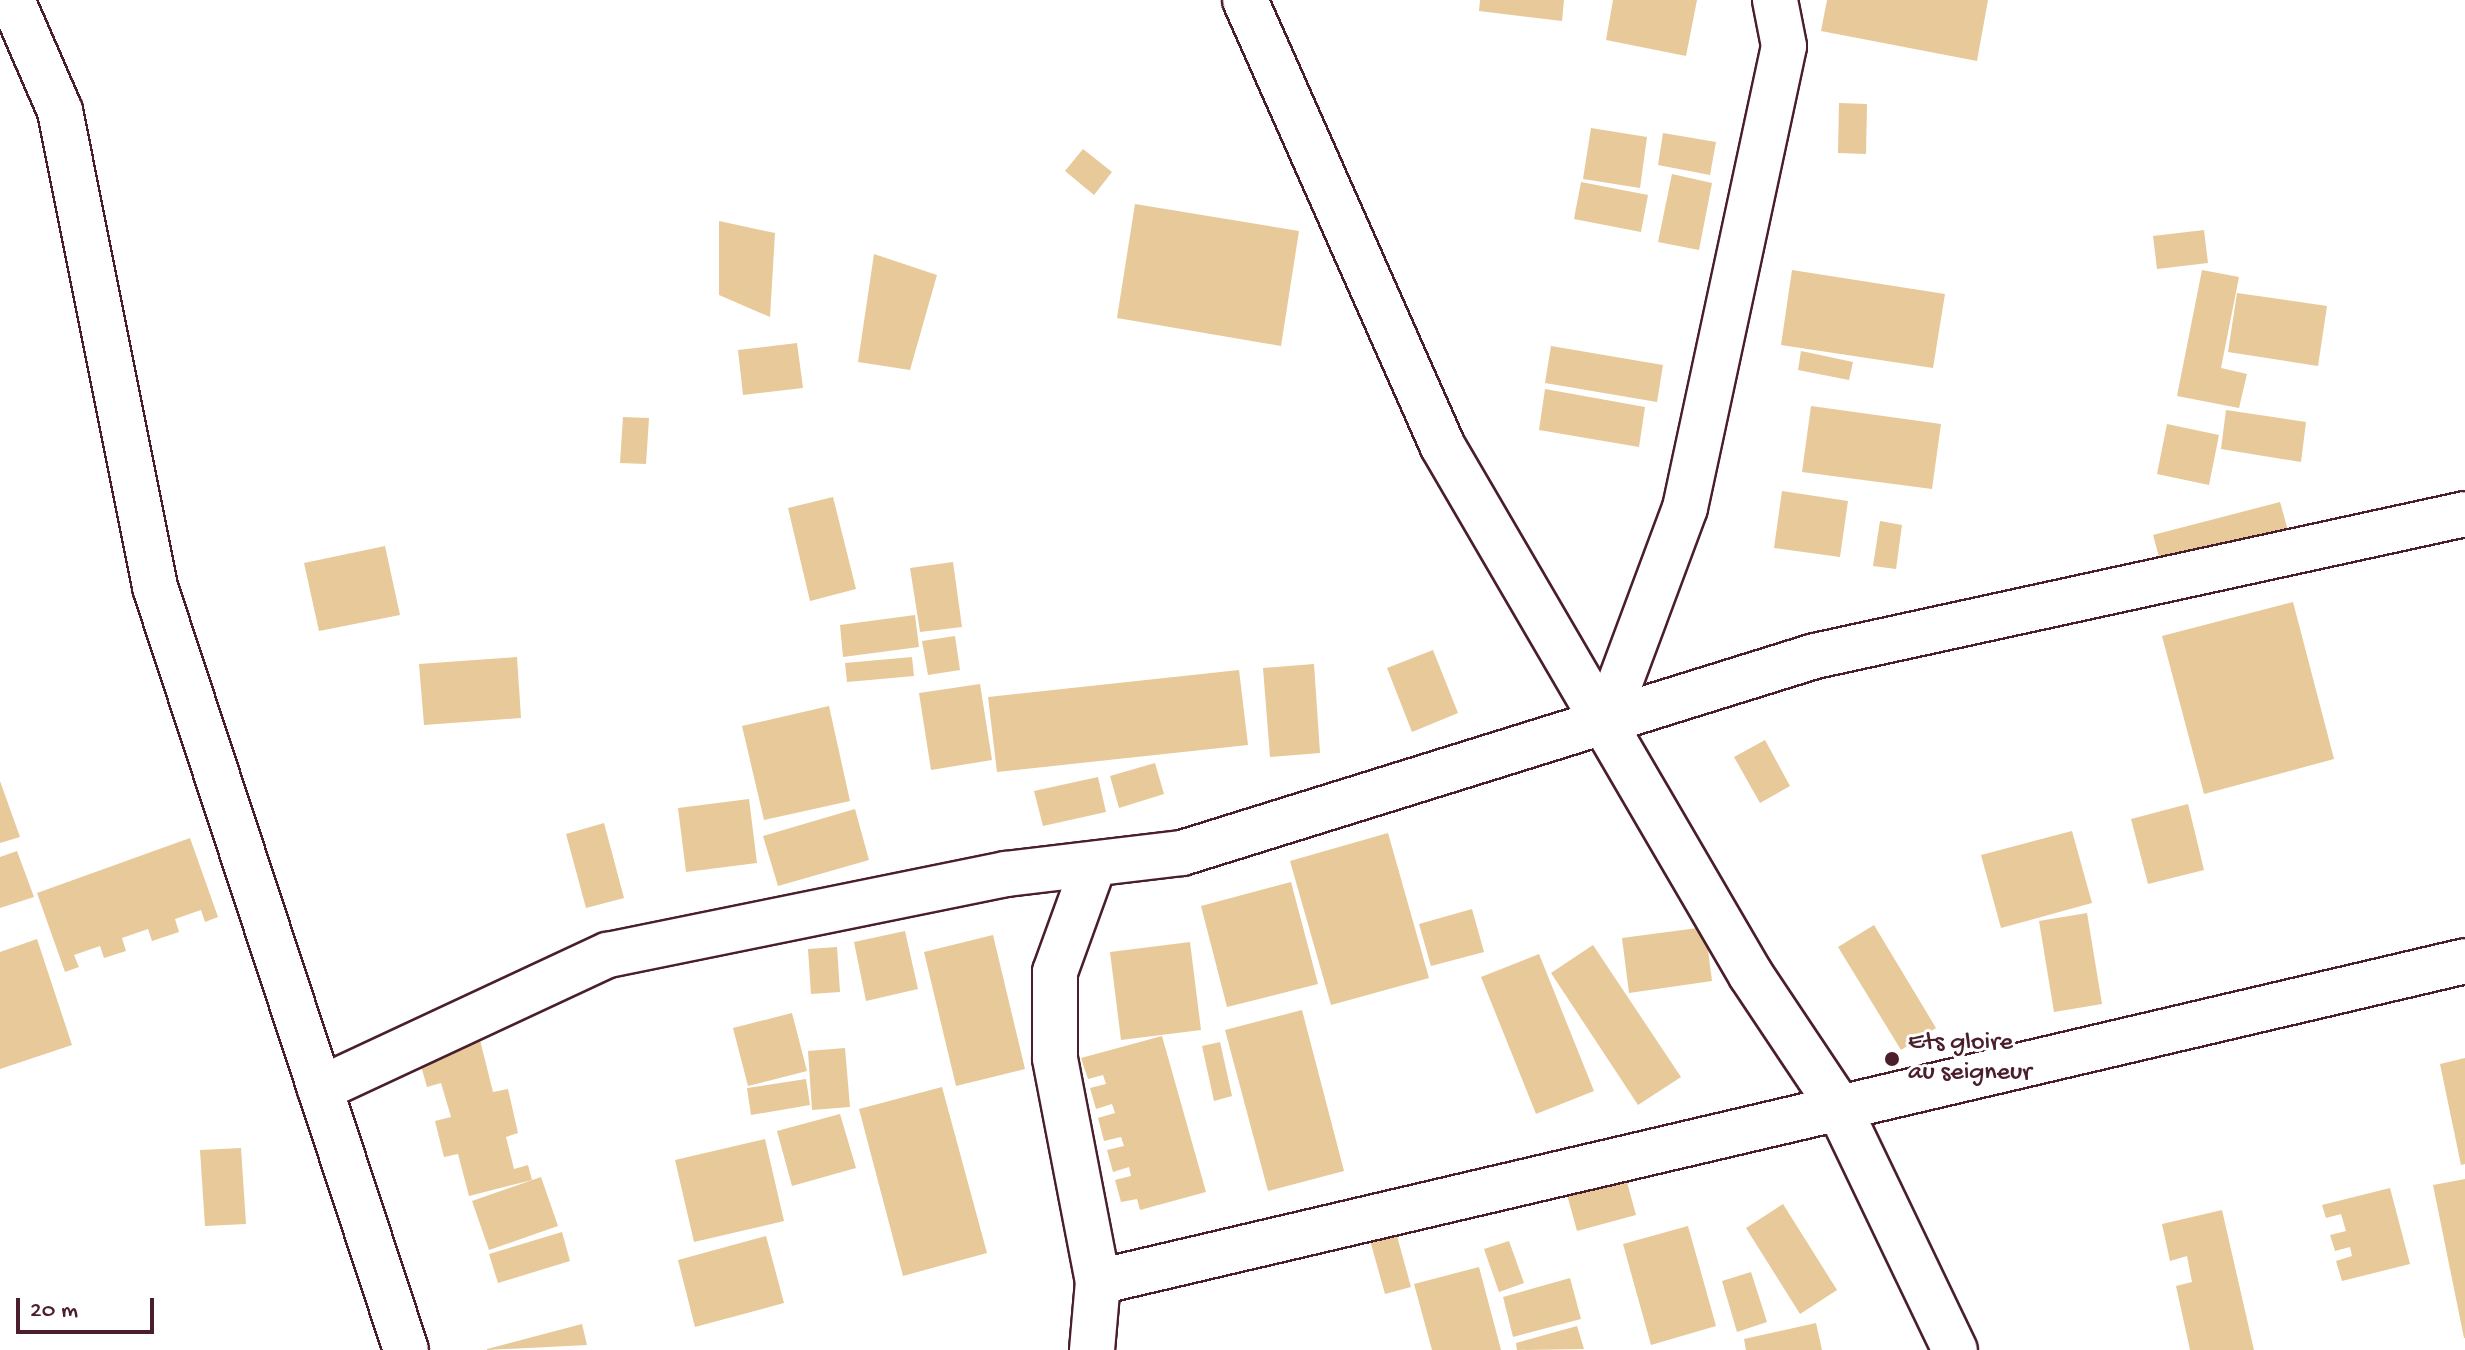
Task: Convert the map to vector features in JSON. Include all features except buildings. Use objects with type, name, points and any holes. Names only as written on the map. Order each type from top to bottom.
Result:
[{"type":"street","points":[[12,0],[60,111],[155,587],[406,1350]]},
{"type":"street","points":[[1245,0],[1442,445],[1751,975],[1837,1104],[1955,1350]]},
{"type":"street","points":[[1605,723],[1685,508],[1784,46],[1775,0]]},
{"type":"street","points":[[320,1089],[608,955],[1006,874],[1182,853],[1815,656],[2465,514]]},
{"type":"street","points":[[1092,1350],[1098,1282],[1055,1058],[1055,972],[1094,864]]},
{"type":"street","points":[[1098,1282],[1837,1104],[2465,961]]},
{"type":"place","name":"Ets gloire au seigneur","points":[[1892,1059]]}]
